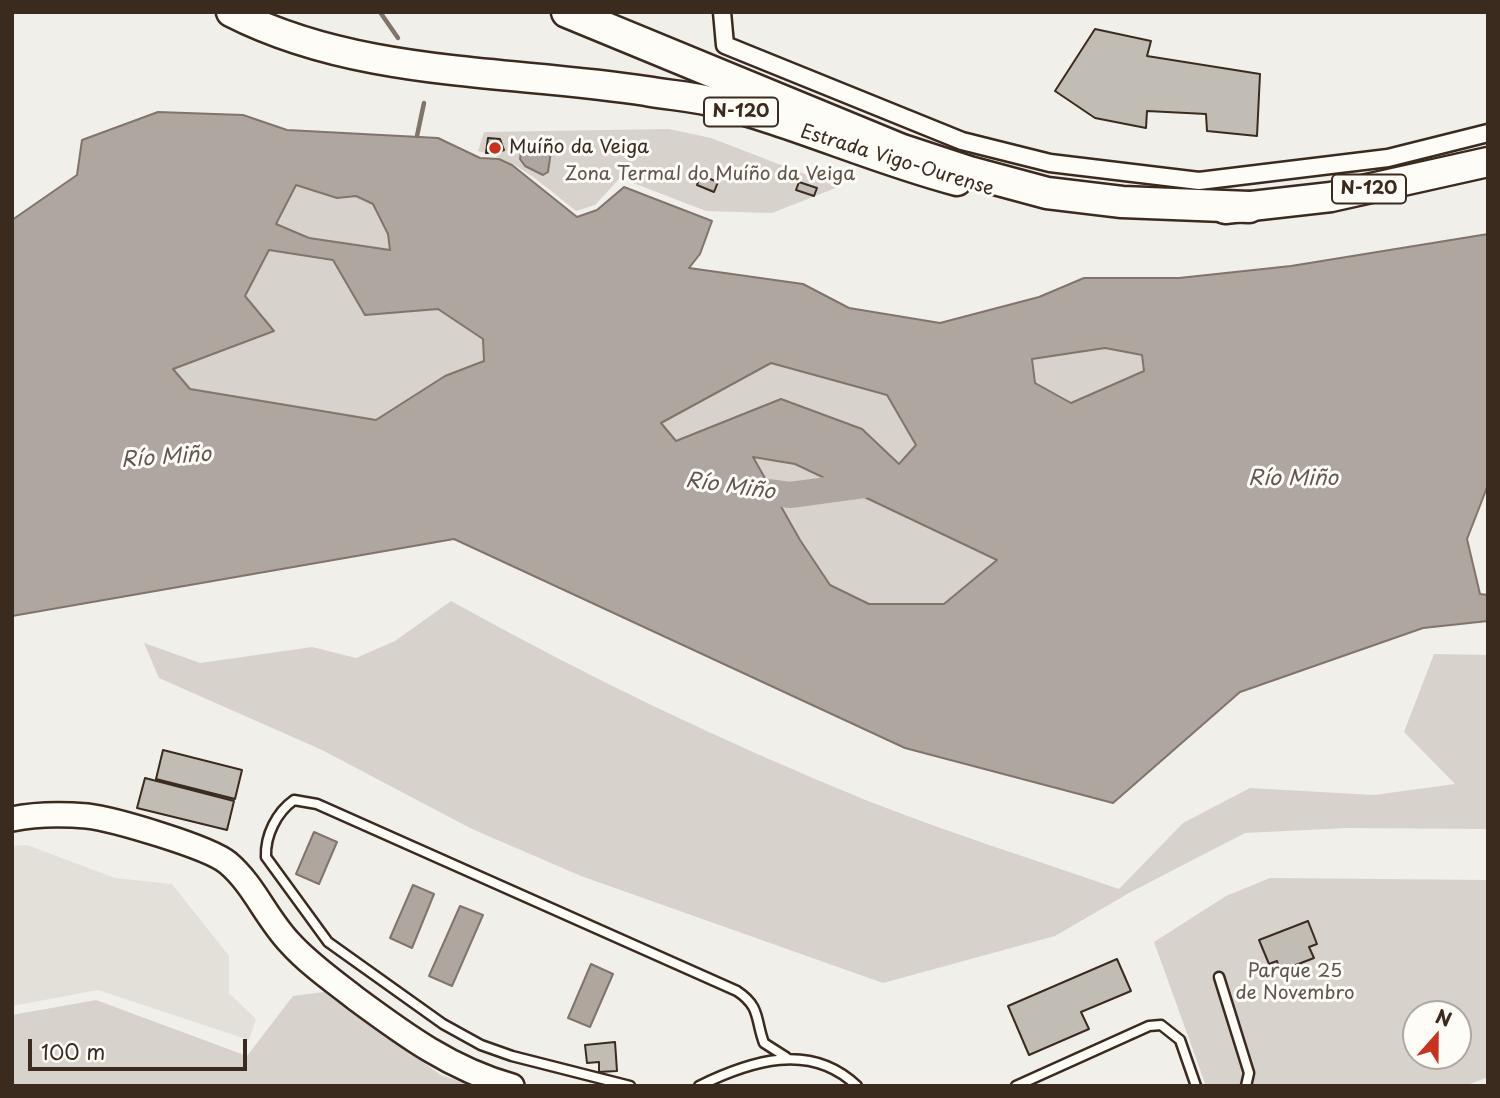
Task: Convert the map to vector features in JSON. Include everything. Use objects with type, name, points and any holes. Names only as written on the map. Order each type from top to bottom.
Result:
[{"type":"highway","name":"Estrada Vigo-Ourense","points":[[231,12],[307,43],[355,55],[440,68],[574,80],[709,101],[918,171],[1027,200],[1079,209],[1166,214],[1249,207],[1331,197],[1488,162]]},
{"type":"highway","points":[[567,12],[902,150],[969,172],[1047,193],[1122,202],[1249,207]]},
{"type":"main road","points":[[12,819],[28,816],[89,816],[197,846],[226,862],[251,888],[288,941],[315,967],[408,1038],[441,1058],[485,1079],[512,1086]]},
{"type":"street","points":[[722,12],[725,45],[962,141],[1050,163],[1199,181],[1388,158],[1488,133]]},
{"type":"lane","points":[[630,1086],[481,1045],[443,1024],[328,942],[266,857],[265,844],[283,808],[294,800],[317,804],[737,990],[751,1000],[764,1043],[786,1057],[829,1067],[857,1086]]},
{"type":"lane","points":[[1219,977],[1249,1073],[1246,1086]]},
{"type":"lane","points":[[1016,1086],[1149,1026],[1161,1026],[1180,1040],[1196,1086]]},
{"type":"lane","points":[[699,1086],[749,1064],[786,1057]]},
{"type":"shaded area","points":[[27,845],[115,878],[172,884],[229,956],[229,993],[256,1019],[249,1040],[98,990],[12,1006],[12,846]]},
{"type":"green space","name":"Zona Termal do Muíño da Veiga","points":[[669,129],[711,138],[838,187],[772,213],[706,211],[620,178],[595,205],[576,211],[518,167],[478,151],[484,132]]},
{"type":"green space","points":[[296,184],[337,198],[356,196],[373,204],[388,234],[390,250],[309,238],[275,224]]},
{"type":"green space","points":[[269,250],[333,260],[365,315],[438,309],[484,339],[484,361],[445,376],[376,420],[190,389],[172,369],[273,331],[245,296]]},
{"type":"green space","points":[[1105,348],[1142,355],[1144,371],[1071,403],[1035,383],[1032,359]]},
{"type":"green space","points":[[771,363],[887,395],[916,445],[900,464],[862,429],[781,399],[676,442],[661,423]]},
{"type":"green space","points":[[753,457],[795,464],[998,559],[944,604],[869,604],[830,585],[800,540]]},
{"type":"green space","points":[[451,601],[656,707],[815,779],[930,824],[1119,889],[1183,823],[1250,788],[1374,795],[1455,784],[1404,732],[1434,654],[1488,655],[1488,829],[1347,828],[1245,833],[1129,893],[1055,936],[883,983],[581,876],[472,829],[322,750],[159,678],[144,643],[200,663],[312,647],[356,658],[395,641]]},
{"type":"green space","name":"Parque 25 de Novembro","points":[[1270,878],[1488,880],[1488,1077],[1465,1086],[1206,1086],[1154,942],[1226,896]]},
{"type":"green space","points":[[324,992],[441,1075],[474,1086],[12,1086],[12,1015],[96,1000],[247,1056],[293,996]]},
{"type":"water","name":"Río Miño","points":[[158,112],[243,115],[287,130],[438,138],[480,158],[499,159],[512,165],[577,217],[597,210],[624,187],[712,221],[700,254],[689,268],[803,284],[849,308],[940,323],[1039,297],[1084,278],[1179,278],[1291,266],[1488,234],[1488,485],[1467,539],[1480,594],[1488,595],[1488,621],[1423,628],[1240,692],[1113,803],[905,748],[454,539],[12,616],[12,220],[77,175],[82,140]],"holes":[[[296,185],[337,198],[356,196],[373,204],[388,234],[390,250],[309,238],[276,224]],[[269,250],[333,260],[365,315],[438,309],[483,339],[484,361],[445,376],[376,420],[190,389],[173,369],[274,331],[245,296]],[[1105,348],[1142,355],[1144,371],[1071,403],[1035,383],[1032,359]],[[771,363],[887,395],[916,445],[899,464],[862,429],[781,399],[676,441],[661,423]],[[753,457],[795,464],[997,560],[944,604],[869,604],[830,585],[800,540]]]},
{"type":"water","points":[[530,145],[551,151],[548,172],[543,175],[525,166],[520,159],[521,151]]},
{"type":"water","points":[[314,832],[337,842],[319,884],[296,874]]},
{"type":"water","points":[[413,885],[434,894],[412,948],[390,938]]},
{"type":"water","points":[[460,906],[483,915],[452,986],[429,976]]},
{"type":"water","points":[[591,964],[613,974],[590,1027],[568,1018]]},
{"type":"building","points":[[1095,29],[1151,41],[1147,56],[1260,74],[1257,136],[1207,131],[1206,114],[1147,111],[1146,128],[1095,118],[1055,91]]},
{"type":"building","name":"Muíño da Veiga","points":[[488,138],[500,139],[504,150],[486,153]]},
{"type":"building","points":[[700,175],[718,182],[714,192],[697,185]]},
{"type":"building","points":[[799,182],[817,188],[814,196],[796,190]]},
{"type":"building","points":[[163,750],[242,770],[235,799],[156,779]]},
{"type":"building","points":[[145,778],[234,801],[227,830],[137,808]]},
{"type":"building","points":[[1308,921],[1317,944],[1309,947],[1314,958],[1280,971],[1277,961],[1269,964],[1259,940]]},
{"type":"building","points":[[1117,959],[1131,991],[1081,1012],[1089,1029],[1029,1055],[1008,1006]]},
{"type":"building","points":[[615,1042],[617,1071],[599,1072],[599,1062],[587,1063],[585,1045]]},
{"type":"waterway","points":[[380,12],[398,38]]},
{"type":"waterway","points":[[417,136],[424,103]]},
{"type":"waterway","name":"Río Miño","points":[[737,488],[790,495],[879,483]]},
{"type":"place","name":"Muíño da Veiga","points":[[495,148]]}]
